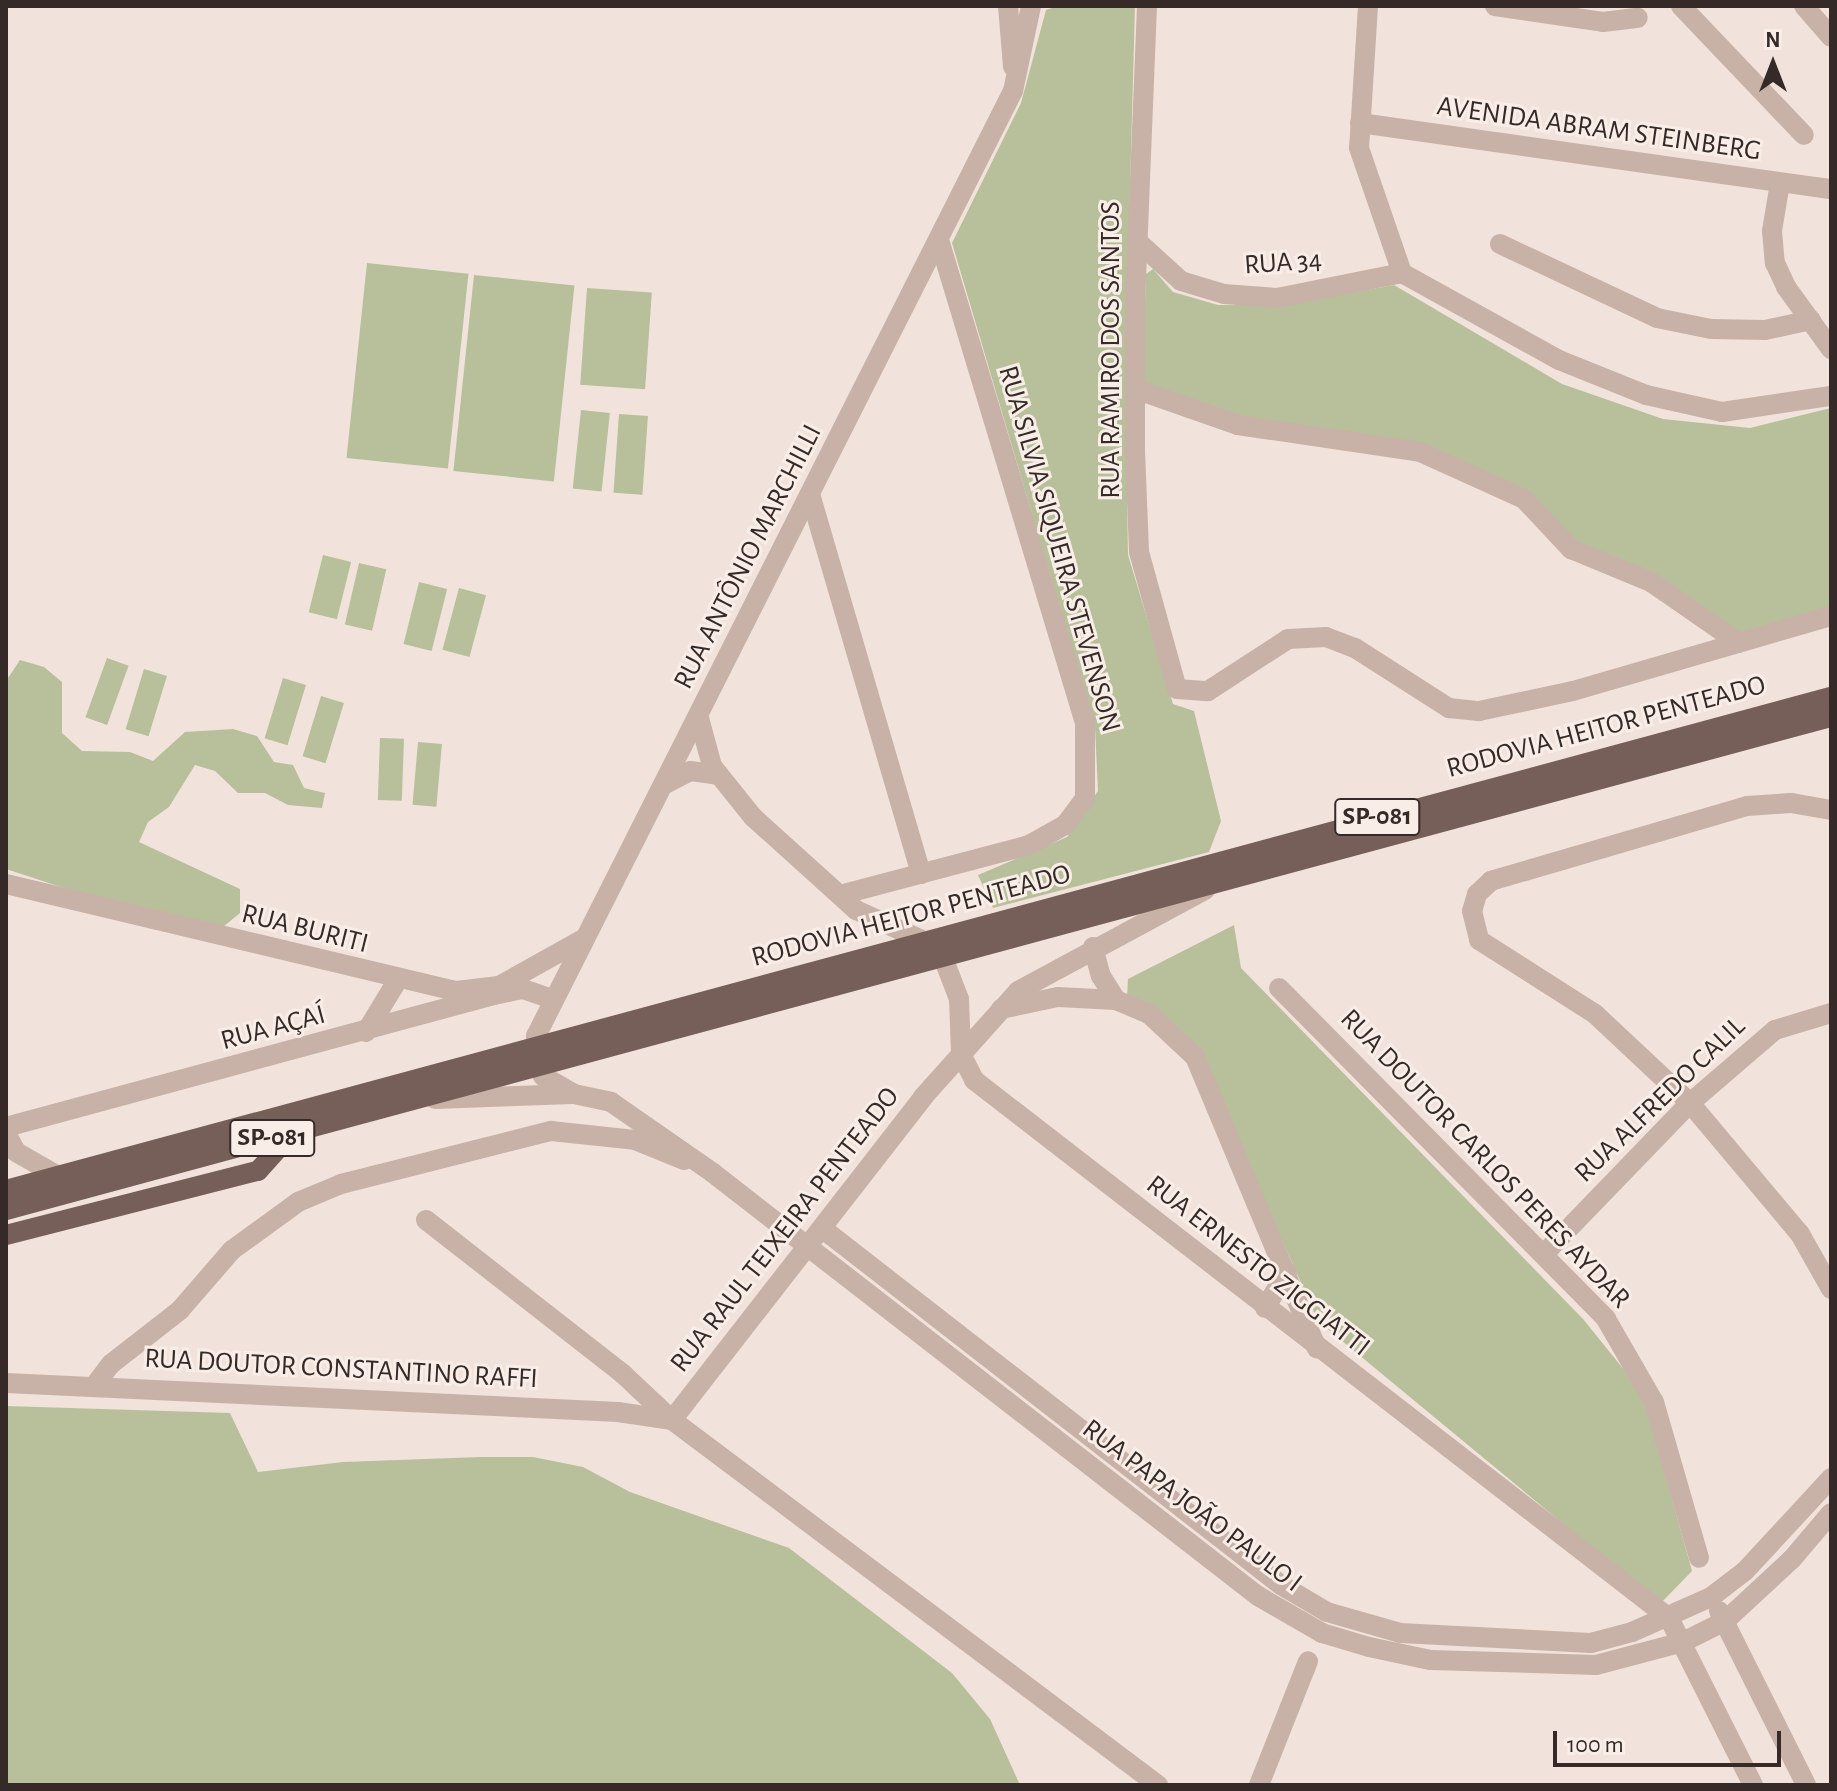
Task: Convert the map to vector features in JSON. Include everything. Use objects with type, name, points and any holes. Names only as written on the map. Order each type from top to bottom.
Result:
[{"type":"main road","name":"RODOVIA HEITOR PENTEADO","points":[[6,1210],[415,1099],[537,1058],[924,941],[1831,697]]},
{"type":"main road","name":"RODOVIA HEITOR PENTEADO","points":[[6,1190],[944,960],[1223,880],[1831,717]]},
{"type":"main road","points":[[6,1235],[258,1171],[292,1133]]},
{"type":"street","name":"RUA ANTÔNIO MARCHILLI","points":[[1008,6],[1013,91]]},
{"type":"street","name":"RUA ANTÔNIO MARCHILLI","points":[[537,1058],[552,999],[699,718],[940,243],[1013,91],[1031,6]]},
{"type":"street","name":"RUA RAMIRO DOS SANTOS","points":[[1147,6],[1137,241],[1135,389],[1139,552],[1177,689],[1208,691],[1288,639],[1326,637],[1355,648],[1449,708],[1479,711],[1573,691],[1739,643]]},
{"type":"street","points":[[1368,6],[1359,148],[1402,273],[1559,360],[1646,395],[1722,412],[1831,396]]},
{"type":"street","points":[[1495,6],[1603,22],[1638,18]]},
{"type":"street","points":[[1681,6],[1804,135]]},
{"type":"street","points":[[1804,6],[1831,37]]},
{"type":"street","name":"AVENIDA ABRAM STEINBERG","points":[[1360,123],[1831,189]]},
{"type":"street","points":[[1780,183],[1772,231],[1775,263],[1831,349]]},
{"type":"street","name":"RUA 34","points":[[1137,241],[1181,281],[1224,294],[1277,298],[1402,273]]},
{"type":"street","name":"RUA SILVIA SIQUEIRA STEVENSON","points":[[840,895],[1029,845],[1065,825],[1085,798],[1089,757],[1085,723],[940,243]]},
{"type":"street","points":[[1500,244],[1657,318],[1711,329],[1765,330],[1811,320]]},
{"type":"street","points":[[1135,389],[1238,425],[1420,452],[1524,499],[1571,549],[1651,582],[1739,643],[1831,616]]},
{"type":"street","points":[[810,494],[921,874]]},
{"type":"street","points":[[699,718],[702,743],[718,775],[753,817],[856,910],[924,941],[944,960],[959,999],[961,1054]]},
{"type":"street","points":[[663,785],[691,771],[718,775]]},
{"type":"street","points":[[1831,810],[1791,803],[1747,806],[1491,881],[1477,894],[1473,926],[1479,940],[1595,1014],[1690,1103],[1800,1234],[1831,1289]]},
{"type":"street","name":"RUA RAUL TEIXEIRA PENTEADO","points":[[672,1420],[943,1074],[1001,1009],[1047,972],[1223,880]]},
{"type":"street","name":"RUA BURITI","points":[[6,884],[397,981],[456,991],[499,986],[583,939]]},
{"type":"street","points":[[1093,947],[1101,976],[1116,1000]]},
{"type":"street","points":[[366,1032],[397,981]]},
{"type":"street","name":"RUA DOUTOR CARLOS PERES AYDAR","points":[[1279,988],[1606,1319],[1654,1402],[1699,1558]]},
{"type":"street","name":"RUA AÇAÍ","points":[[6,1130],[523,989],[552,999]]},
{"type":"street","points":[[1001,1009],[1058,997],[1116,1000],[1149,1014],[1195,1057],[1317,1348]]},
{"type":"street","name":"RUA ALFREDO CALIL","points":[[1544,1254],[1690,1103],[1775,1030],[1831,1013]]},
{"type":"street","name":"RUA ERNESTO ZIGGIATTI","points":[[961,1054],[974,1080],[1669,1618],[1753,1785]]},
{"type":"street","name":"RUA PAPA JOÃO PAULO I","points":[[537,1058],[552,1083],[574,1094]]},
{"type":"street","name":"RUA PAPA JOÃO PAULO I","points":[[415,1099],[574,1094],[600,1097],[622,1109],[713,1173],[1258,1596],[1322,1633],[1430,1660],[1491,1665],[1596,1665],[1683,1642],[1725,1621],[1792,1559],[1831,1513]]},
{"type":"street","points":[[605,1134],[622,1109]]},
{"type":"street","points":[[6,1130],[16,1152],[58,1176]]},
{"type":"street","points":[[95,1385],[111,1364],[180,1310],[232,1250],[298,1202],[341,1184],[522,1135],[605,1134],[635,1140],[713,1173]]},
{"type":"street","points":[[426,1220],[623,1374],[672,1420],[1158,1785]]},
{"type":"street","name":"RUA PAPA JOÃO PAULO I","points":[[823,1229],[1281,1585],[1327,1612],[1400,1633],[1591,1643],[1669,1618],[1711,1597],[1745,1571],[1831,1478]]},
{"type":"street","points":[[1265,1308],[1287,1272]]},
{"type":"street","name":"RUA DOUTOR CONSTANTINO RAFFI","points":[[6,1383],[603,1411],[672,1420]]},
{"type":"street","points":[[1711,1597],[1806,1785]]},
{"type":"street","points":[[1259,1785],[1308,1661]]},
{"type":"green space","points":[[1058,6],[1135,6],[1125,371],[1128,555],[1173,704],[1194,711],[1221,821],[1209,852],[993,908],[978,875],[1067,837],[1098,791],[1095,727],[952,243],[1021,103],[1046,10]]},
{"type":"green space","points":[[367,263],[468,274],[448,469],[347,458]]},
{"type":"green space","points":[[1153,269],[1173,292],[1218,305],[1285,305],[1394,285],[1562,384],[1663,419],[1750,428],[1831,408],[1831,610],[1738,636],[1573,546],[1527,497],[1424,448],[1230,418],[1142,382],[1146,274]]},
{"type":"green space","points":[[474,275],[574,286],[554,481],[453,471]]},
{"type":"green space","points":[[587,288],[652,293],[645,389],[580,385]]},
{"type":"green space","points":[[581,410],[610,413],[602,492],[573,489]]},
{"type":"green space","points":[[619,414],[648,416],[642,495],[613,493]]},
{"type":"green space","points":[[323,555],[351,562],[337,619],[309,612]]},
{"type":"green space","points":[[359,563],[386,569],[372,631],[345,624]]},
{"type":"green space","points":[[419,582],[447,589],[432,651],[404,644]]},
{"type":"green space","points":[[459,588],[486,595],[469,657],[442,650]]},
{"type":"green space","points":[[107,658],[129,666],[107,725],[85,717]]},
{"type":"green space","points":[[20,660],[44,667],[62,682],[62,733],[82,751],[130,752],[153,761],[185,732],[233,729],[257,736],[274,762],[293,765],[304,788],[325,793],[322,808],[288,805],[265,793],[238,793],[215,771],[195,765],[169,807],[148,822],[139,842],[240,889],[240,913],[218,931],[125,908],[6,869],[6,681]]},
{"type":"green space","points":[[144,669],[167,676],[149,736],[126,729]]},
{"type":"green space","points":[[283,678],[306,685],[288,745],[265,738]]},
{"type":"green space","points":[[321,696],[344,703],[326,763],[303,756]]},
{"type":"green space","points":[[380,738],[404,739],[402,801],[378,800]]},
{"type":"green space","points":[[418,742],[442,744],[436,807],[413,805]]},
{"type":"green space","points":[[1234,925],[1241,968],[1583,1319],[1642,1392],[1692,1571],[1660,1604],[1318,1321],[1200,1056],[1127,997],[1128,979]]},
{"type":"green space","points":[[6,1406],[230,1413],[258,1472],[343,1462],[480,1457],[533,1457],[583,1467],[630,1492],[789,1548],[952,1673],[990,1719],[1020,1785],[6,1785]]}]
